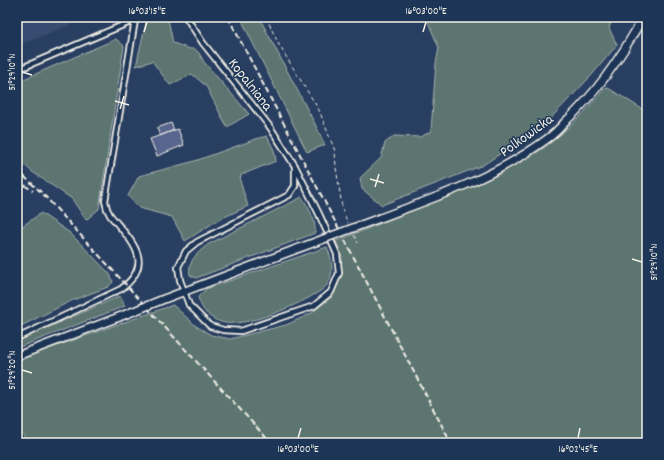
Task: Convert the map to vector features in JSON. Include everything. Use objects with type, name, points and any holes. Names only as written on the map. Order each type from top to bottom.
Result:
[{"type":"main road","name":"Polkowicka","points":[[17,356],[119,318],[164,299],[446,194],[502,168],[548,138],[595,92],[612,70],[643,17]]},
{"type":"street","points":[[17,70],[142,17]]},
{"type":"street","name":"Kopalniana","points":[[186,17],[203,43],[270,127],[295,166],[337,254],[339,273],[331,292],[314,306],[241,332],[223,330],[210,326],[189,305],[180,280],[178,267],[186,251],[197,242],[289,195],[295,186],[295,166]]},
{"type":"street","points":[[17,338],[121,289],[134,276],[138,267],[139,257],[136,247],[110,215],[107,210],[106,201],[135,20]]},
{"type":"path","points":[[266,17],[279,45],[319,110],[335,151],[336,168],[344,212],[349,224]]},
{"type":"path","points":[[352,231],[358,243]]},
{"type":"shaded area","points":[[17,17],[90,17],[17,46]]},
{"type":"green space","points":[[244,17],[259,17],[325,145],[307,152],[243,23]]},
{"type":"green space","points":[[426,17],[613,17],[609,28],[617,45],[591,76],[545,124],[483,165],[382,205],[362,189],[360,178],[381,158],[385,143],[394,136],[421,137],[431,131],[436,63],[439,48]]},
{"type":"green space","points":[[147,18],[168,19],[173,43],[190,49],[195,49],[204,62],[249,114],[227,127],[206,86],[192,74],[170,85],[152,61],[136,66]]},
{"type":"green space","points":[[116,39],[124,46],[99,209],[86,220],[72,199],[31,171],[17,158],[17,82]]},
{"type":"green space","points":[[608,88],[647,112],[647,443],[28,443],[17,426],[17,360],[173,305],[196,326],[211,335],[230,339],[286,325],[310,314],[332,297],[341,271],[342,257],[336,241],[439,199],[505,170],[529,157],[564,132],[589,107],[604,89]]},
{"type":"green space","points":[[267,136],[274,150],[276,161],[241,175],[240,181],[248,206],[218,220],[185,241],[172,217],[139,208],[128,196],[139,176],[195,161]]},
{"type":"green space","points":[[302,197],[313,219],[315,233],[196,278],[190,275],[190,265],[192,261],[201,250],[209,244]]},
{"type":"green space","points":[[41,213],[70,233],[110,274],[113,282],[108,287],[73,300],[17,328],[17,230]]},
{"type":"green space","points":[[327,247],[332,266],[330,280],[322,290],[292,306],[259,318],[235,323],[220,322],[215,320],[204,311],[202,307],[198,297],[206,289]]},
{"type":"green space","points":[[120,296],[125,306],[17,348],[17,341]]},
{"type":"building","points":[[171,123],[174,130],[160,136],[157,128]]},
{"type":"building","points":[[178,129],[184,145],[157,156],[150,139]]},
{"type":"railway","points":[[228,17],[451,443]]},
{"type":"railway","points":[[17,170],[42,193],[271,443]]},
{"type":"railway","points":[[17,180],[33,191]]}]
